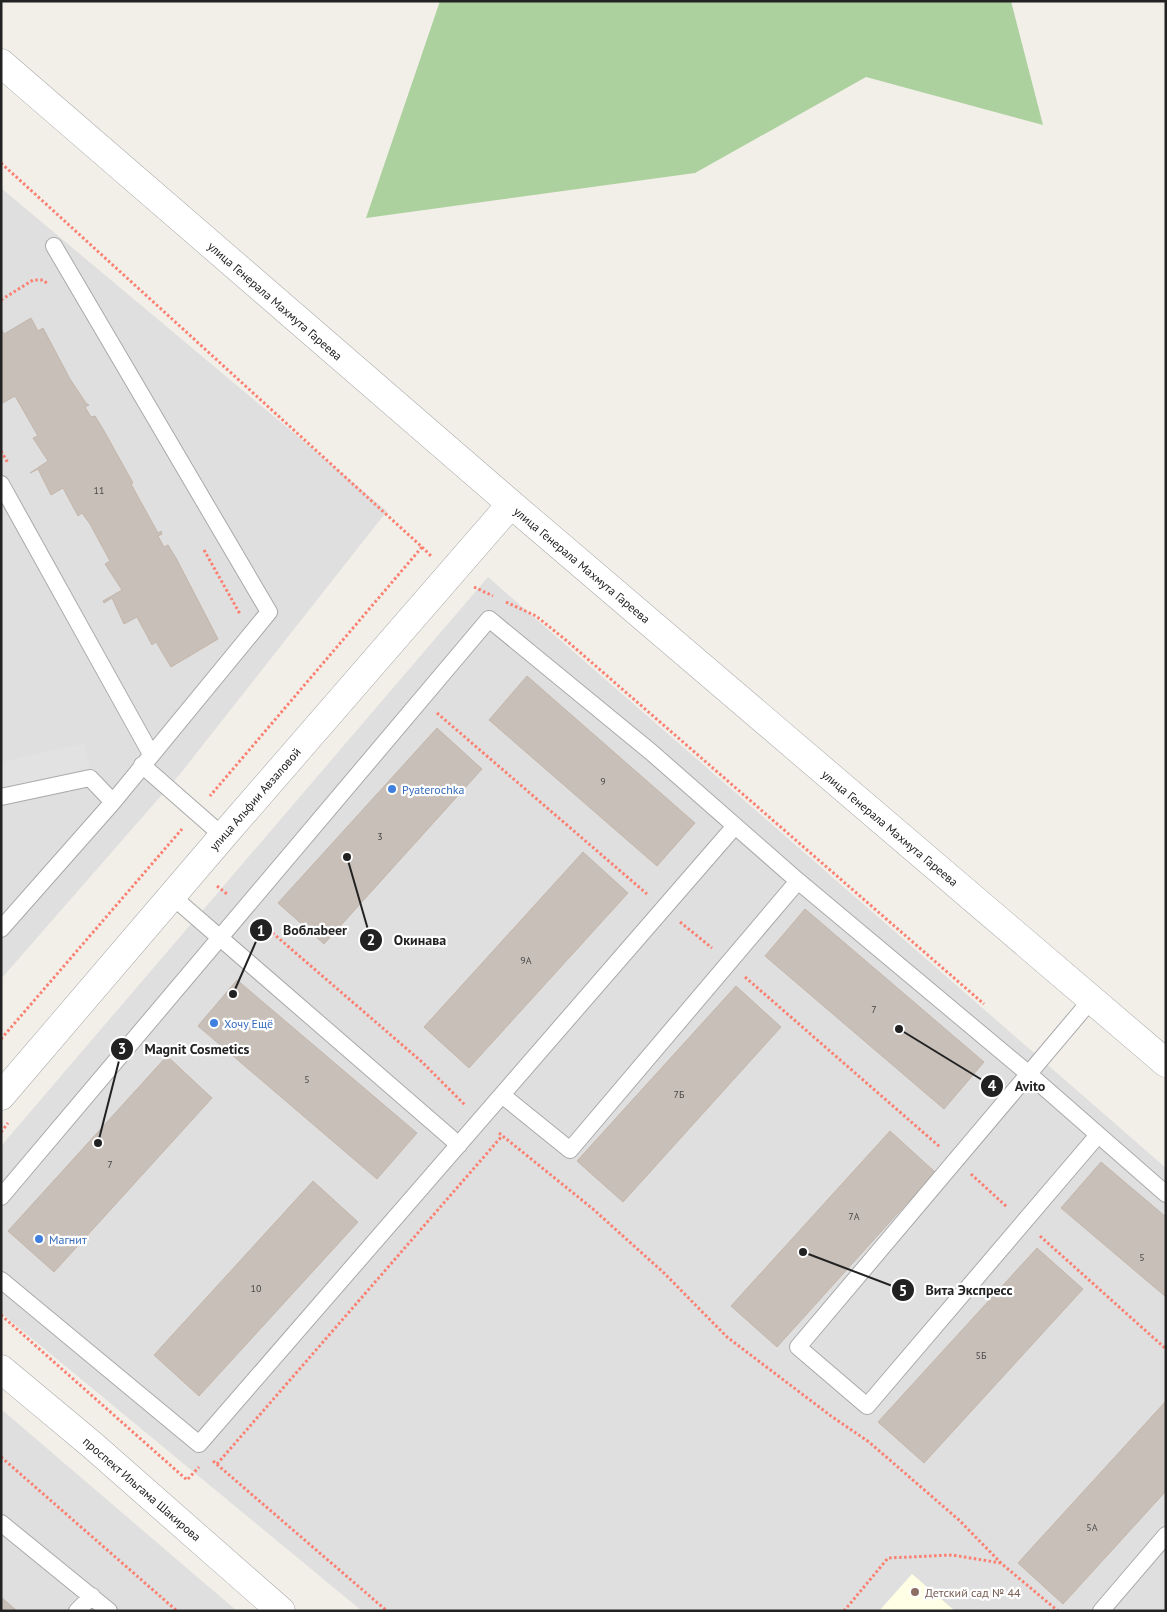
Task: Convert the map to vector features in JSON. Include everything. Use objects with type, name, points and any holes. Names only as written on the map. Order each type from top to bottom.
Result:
[{"type":"street","name":"улица Генерала Махмута Гареева","points":[[1,63],[511,504],[1166,1063]]},
{"type":"street","name":"улица Альфии Авзаловой","points":[[1,1096],[222,836],[511,504]]},
{"type":"street","name":"проспект Ильгама Шакирова","points":[[1,1369],[91,1444],[280,1611]]},
{"type":"lane","points":[[1,929],[113,802],[269,612],[54,246]]},
{"type":"lane","points":[[1,484],[146,760],[222,836]]},
{"type":"lane","points":[[1,1197],[490,619],[650,752],[798,881],[1030,1075],[1166,1194]]},
{"type":"lane","points":[[1,797],[90,778],[113,802]]},
{"type":"lane","points":[[1,1280],[199,1444],[735,826]]},
{"type":"lane","points":[[502,1094],[570,1150],[798,881]]},
{"type":"lane","points":[[172,897],[459,1145]]},
{"type":"lane","points":[[1091,1000],[1030,1075],[798,1347],[867,1406],[1098,1135]]},
{"type":"lane","points":[[1,1523],[109,1611]]},
{"type":"lane","points":[[1101,1611],[1166,1535]]},
{"type":"lane","points":[[77,1611],[92,1596]]},
{"type":"path","points":[[1,163],[422,547],[1,1039]]},
{"type":"path","points":[[1,300],[33,280],[43,280],[51,286]]},
{"type":"path","points":[[1,451],[11,468]]},
{"type":"path","points":[[200,543],[244,621]]},
{"type":"path","points":[[485,592],[494,596]]},
{"type":"path","points":[[502,600],[536,616],[567,641],[985,1005]]},
{"type":"path","points":[[421,700],[728,962],[956,1161],[1166,1349]]},
{"type":"path","points":[[215,884],[422,1062],[480,1119],[593,1209],[664,1273],[727,1337],[831,1416],[869,1442],[959,1520],[1002,1564],[1058,1611]]},
{"type":"path","points":[[216,1464],[502,1136]]},
{"type":"path","points":[[1,1457],[177,1611]]},
{"type":"path","points":[[844,1611],[888,1558],[952,1555],[1002,1564]]},
{"type":"shaded area","points":[[1,188],[387,511],[180,774],[1,979]]},
{"type":"shaded area","points":[[488,577],[1166,1168],[1166,1611],[362,1611],[1,1313],[1,1146]]},
{"type":"shaded area","points":[[84,743],[90,769],[1,789],[1,762]]},
{"type":"shaded area","points":[[1,1409],[237,1611],[1,1611]]},
{"type":"shaded area","name":"Детский сад № 44","points":[[912,1574],[955,1611],[879,1611]]},
{"type":"green space","points":[[440,1],[1011,1],[1043,125],[866,77],[695,173],[366,218]]},
{"type":"building","points":[[31,318],[38,331],[43,328],[70,379],[89,405],[85,407],[91,417],[95,416],[103,429],[158,533],[161,531],[162,534],[158,536],[164,547],[168,545],[176,558],[218,639],[171,667],[156,642],[152,645],[137,617],[124,624],[112,598],[104,603],[103,601],[122,590],[105,564],[110,561],[90,524],[82,513],[78,516],[63,488],[51,495],[38,469],[30,473],[48,461],[33,438],[38,436],[15,396],[1,404],[1,328],[4,334]]},
{"type":"building","points":[[527,676],[695,823],[657,866],[489,720]]},
{"type":"building","points":[[437,728],[482,769],[324,944],[278,903]]},
{"type":"building","points":[[583,852],[628,893],[469,1068],[424,1027]]},
{"type":"building","points":[[805,909],[984,1062],[944,1109],[765,956]]},
{"type":"building","points":[[237,980],[417,1133],[377,1179],[198,1026]]},
{"type":"building","points":[[736,986],[781,1027],[623,1202],[577,1161]]},
{"type":"building","points":[[167,1056],[212,1098],[54,1272],[8,1231]]},
{"type":"building","points":[[890,1131],[935,1172],[777,1347],[731,1306]]},
{"type":"building","points":[[1101,1162],[1166,1217],[1166,1297],[1061,1208]]},
{"type":"building","points":[[313,1181],[358,1222],[199,1396],[154,1355]]},
{"type":"building","points":[[1037,1248],[1083,1289],[924,1463],[878,1422]]},
{"type":"building","points":[[1166,1401],[1166,1491],[1063,1604],[1018,1563]]},
{"type":"building","points":[[1,1597],[17,1611],[1,1611]]},
{"type":"place","name":"Pyaterochka","points":[[392,789]]},
{"type":"place","name":"Окинава","points":[[347,857]]},
{"type":"place","name":"Воблаbeer","points":[[233,994]]},
{"type":"place","name":"Хочу Ещё","points":[[214,1023]]},
{"type":"place","name":"Avito","points":[[899,1029]]},
{"type":"place","name":"Magnit Cosmetics","points":[[98,1143]]},
{"type":"place","name":"Магнит","points":[[39,1239]]},
{"type":"place","name":"Вита Экспресс","points":[[803,1252]]},
{"type":"place","name":"Детский сад № 44","points":[[915,1592]]}]
